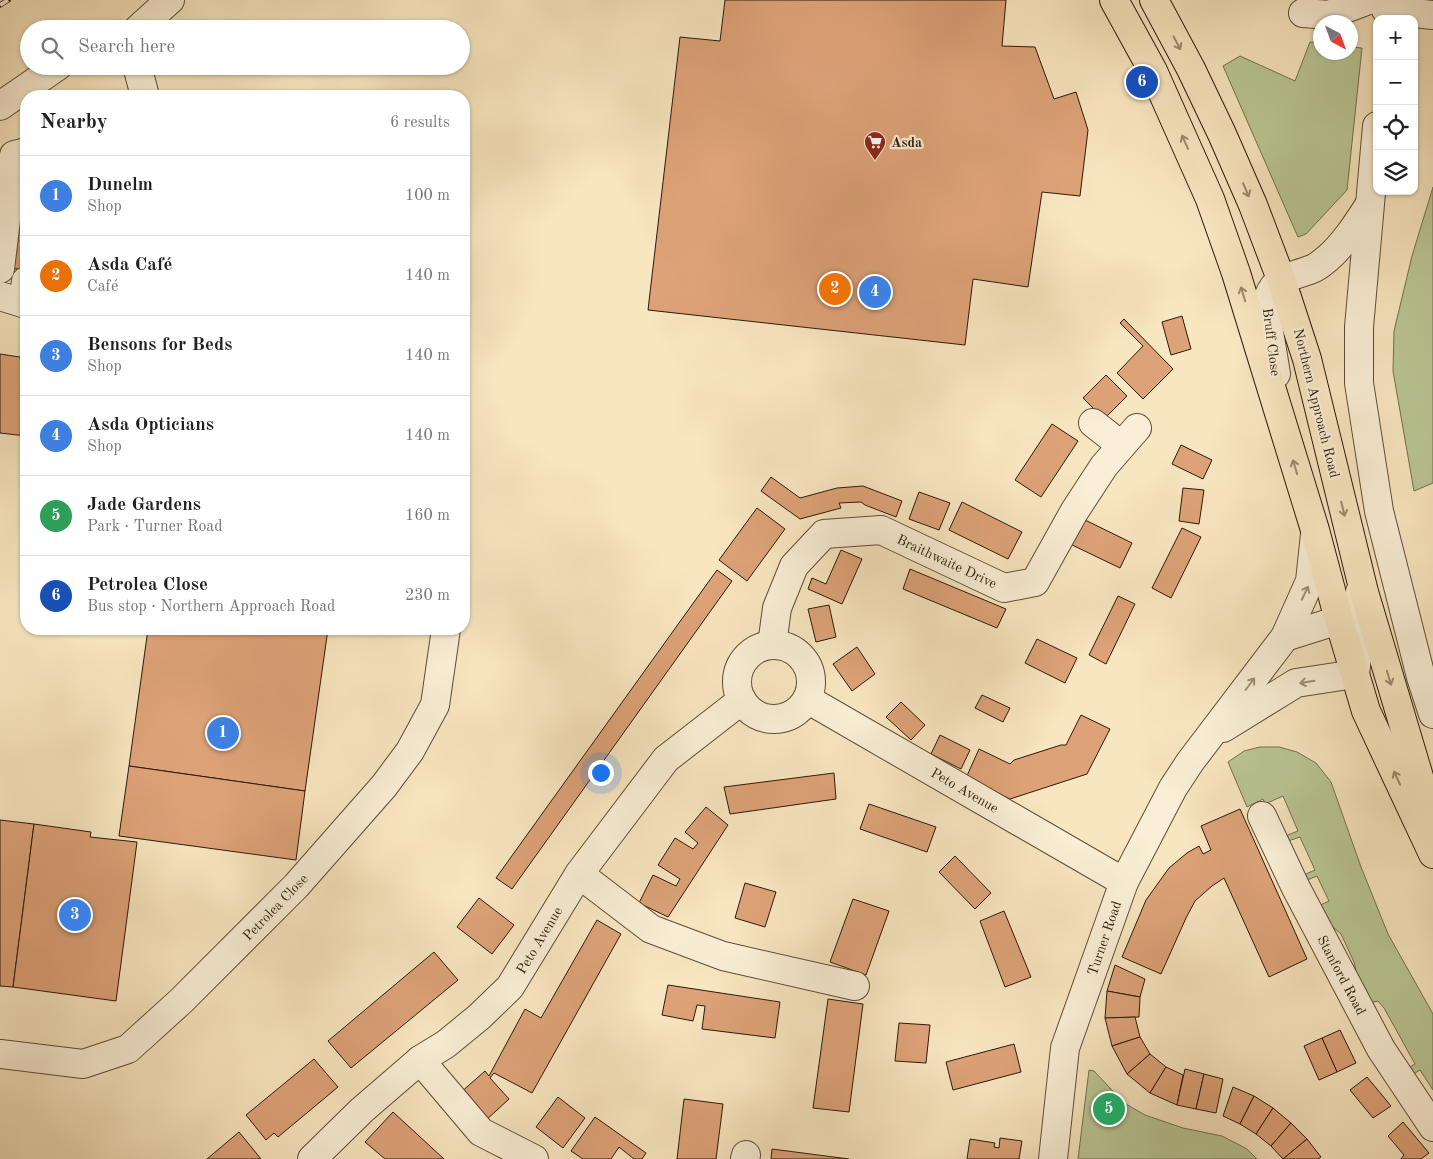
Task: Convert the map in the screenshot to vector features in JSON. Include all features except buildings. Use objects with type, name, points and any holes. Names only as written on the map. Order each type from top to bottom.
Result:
[{"type":"main road","name":"Northern Approach Road","points":[[1114,0],[1153,71],[1210,199],[1236,273],[1315,530],[1358,625],[1433,824]]},
{"type":"main road","name":"Northern Approach Road","points":[[1154,0],[1191,69],[1222,134],[1282,279],[1307,360],[1360,576],[1358,625]]},
{"type":"main road","points":[[1358,625],[1355,674],[1366,711],[1433,854]]},
{"type":"street","points":[[148,20],[170,0]]},
{"type":"street","points":[[1303,13],[1329,15],[1382,7],[1433,15]]},
{"type":"street","points":[[23,90],[45,75]]},
{"type":"street","points":[[139,75],[143,90]]},
{"type":"street","points":[[0,106],[20,92]]},
{"type":"street","points":[[1375,150],[1372,188],[1368,206],[1359,327],[1359,383],[1379,511],[1421,677],[1433,714]]},
{"type":"street","points":[[0,269],[14,155],[20,154]]},
{"type":"street","points":[[1282,279],[1314,268],[1330,256],[1357,224],[1368,206]]},
{"type":"street","name":"Bruff Close","points":[[1277,408],[1274,355],[1265,307],[1268,296],[1282,279]]},
{"type":"street","name":"Braithwaite Drive","points":[[772,645],[777,608],[794,566],[824,534],[881,530],[1004,588],[1035,582],[1074,512],[1104,466],[1129,437],[1093,423]]},
{"type":"street","name":"Turner Road","points":[[1053,1159],[1066,1048],[1124,882],[1173,788],[1285,637],[1310,581],[1315,530]]},
{"type":"street","points":[[1285,637],[1358,625]]},
{"type":"street","name":"Petrolea Close","points":[[0,1054],[83,1064],[128,1049],[181,1001],[296,886],[384,786],[410,752],[435,705],[445,635]]},
{"type":"street","points":[[772,645],[785,647],[797,653],[805,662],[810,674],[811,687],[807,699],[800,708],[791,715],[775,718],[758,716],[749,709],[742,700],[738,689],[737,676],[749,654],[760,648],[772,645]]},
{"type":"street","name":"Turner Road","points":[[1209,737],[1296,684],[1355,674]]},
{"type":"street","name":"Peto Avenue","points":[[807,699],[1124,882]]},
{"type":"street","name":"Peto Avenue","points":[[312,1159],[362,1110],[420,1060],[446,1044],[479,1017],[510,987],[579,874],[666,758],[742,700]]},
{"type":"street","name":"Stanford Road","points":[[1262,816],[1296,888],[1381,1049],[1433,1127]]},
{"type":"street","points":[[579,874],[651,928],[723,956],[796,965],[855,986]]},
{"type":"street","points":[[420,1060],[482,1132],[534,1159]]},
{"type":"green space","points":[[1310,42],[1313,42],[1313,60],[1358,60],[1358,48],[1362,48],[1347,190],[1306,234],[1298,237],[1223,66],[1240,56],[1295,81]]},
{"type":"green space","points":[[1433,187],[1433,483],[1414,491],[1393,371],[1394,331],[1412,256]]},
{"type":"green space","points":[[1260,747],[1279,747],[1297,752],[1316,763],[1331,782],[1361,867],[1388,934],[1433,1014],[1433,1090],[1420,1070],[1409,1077],[1405,1070],[1415,1064],[1384,1008],[1378,1001],[1369,1003],[1357,975],[1354,962],[1341,934],[1312,909],[1329,901],[1317,876],[1300,883],[1297,878],[1315,870],[1300,837],[1282,843],[1280,838],[1298,831],[1283,796],[1265,804],[1263,799],[1247,807],[1228,762],[1244,751]]},
{"type":"green space","points":[[1089,1070],[1094,1071],[1124,1103],[1145,1115],[1183,1128],[1222,1136],[1247,1149],[1257,1159],[1078,1159]]},
{"type":"railway","points":[[0,5],[8,0]]},
{"type":"place","name":"Petrolea Close","points":[[1142,82]]},
{"type":"place","name":"Asda","points":[[875,161]]},
{"type":"place","name":"Asda Café","points":[[835,289]]},
{"type":"place","name":"Asda Opticians","points":[[875,292]]},
{"type":"place","name":"Dunelm","points":[[223,733]]},
{"type":"place","name":"Bensons for Beds","points":[[75,915]]},
{"type":"place","name":"Jade Gardens","points":[[1109,1109]]}]
